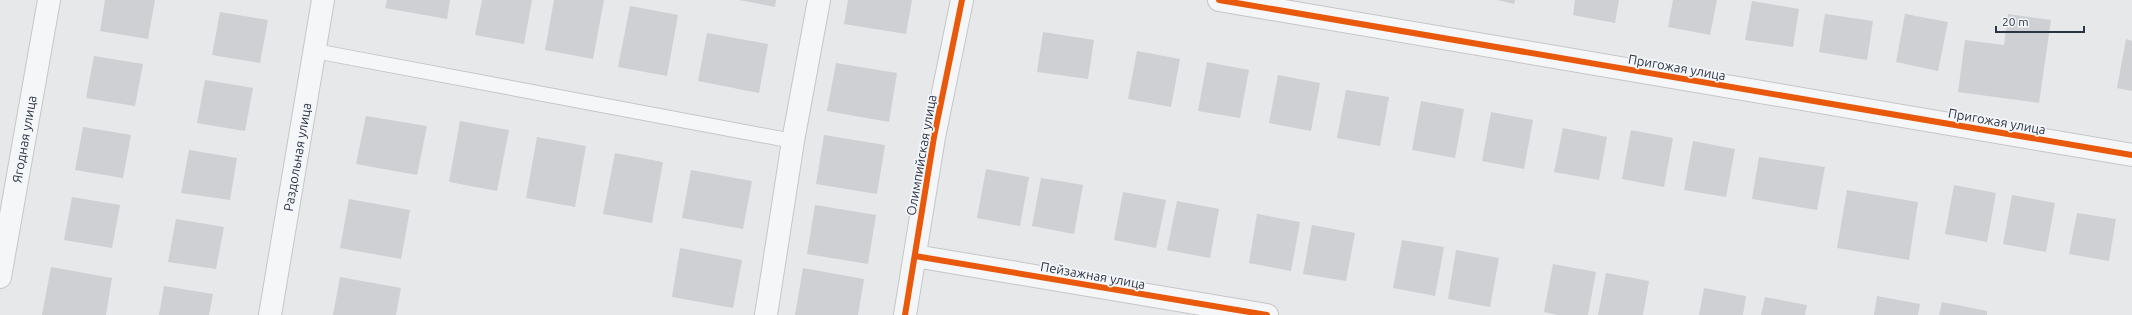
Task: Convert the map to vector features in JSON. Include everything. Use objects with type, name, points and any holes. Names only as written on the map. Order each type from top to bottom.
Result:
[{"type":"street","name":"Ягодная улица","points":[[0,277],[49,0]]},
{"type":"street","name":"Раздольная улица","points":[[270,315],[323,0]]},
{"type":"street","points":[[766,315],[793,141],[819,0]]},
{"type":"street","name":"Олимпийская улица","points":[[905,315],[934,137],[962,0]]},
{"type":"street","name":"Пригожая улица","points":[[1219,0],[2132,155]]},
{"type":"street","name":"Пейзажная улица","points":[[915,256],[1267,315]]},
{"type":"lane","points":[[315,52],[793,141]]},
{"type":"building","points":[[105,0],[155,0],[148,39],[100,31]]},
{"type":"building","points":[[387,0],[450,0],[447,19],[385,8]]},
{"type":"building","points":[[482,0],[532,0],[524,44],[475,35]]},
{"type":"building","points":[[554,0],[604,0],[593,59],[545,50]]},
{"type":"building","points":[[739,0],[776,0],[775,7]]},
{"type":"building","points":[[848,0],[912,0],[906,34],[844,24]]},
{"type":"building","points":[[1497,0],[1515,0],[1514,4]]},
{"type":"building","points":[[1575,0],[1619,0],[1615,23],[1573,15]]},
{"type":"building","points":[[1673,0],[1717,0],[1710,35],[1668,27]]},
{"type":"building","points":[[1752,1],[1799,9],[1793,47],[1745,40]]},
{"type":"building","points":[[630,6],[678,15],[667,76],[618,67]]},
{"type":"building","points":[[220,12],[268,20],[260,63],[212,55]]},
{"type":"building","points":[[1825,14],[1873,21],[1867,60],[1819,52]]},
{"type":"building","points":[[1905,14],[1948,22],[1938,71],[1896,62]]},
{"type":"building","points":[[2008,14],[2051,20],[2039,103],[1958,92],[1965,40],[2004,45]]},
{"type":"building","points":[[1043,32],[1094,40],[1088,79],[1037,72]]},
{"type":"building","points":[[707,33],[768,44],[759,93],[698,81]]},
{"type":"building","points":[[2126,39],[2132,41],[2132,91],[2117,88]]},
{"type":"building","points":[[1137,51],[1180,59],[1171,107],[1128,99]]},
{"type":"building","points":[[94,56],[143,64],[135,106],[86,98]]},
{"type":"building","points":[[1207,62],[1249,70],[1240,118],[1198,111]]},
{"type":"building","points":[[836,63],[897,73],[889,122],[827,111]]},
{"type":"building","points":[[1278,75],[1320,83],[1311,131],[1269,123]]},
{"type":"building","points":[[205,80],[253,88],[245,131],[197,123]]},
{"type":"building","points":[[1346,90],[1389,97],[1380,146],[1337,138]]},
{"type":"building","points":[[1421,101],[1464,109],[1455,158],[1412,150]]},
{"type":"building","points":[[1491,112],[1533,120],[1524,169],[1482,161]]},
{"type":"building","points":[[366,116],[427,126],[417,175],[356,164]]},
{"type":"building","points":[[460,121],[509,130],[497,191],[449,182]]},
{"type":"building","points":[[83,127],[131,135],[123,178],[75,170]]},
{"type":"building","points":[[1563,128],[1607,137],[1599,180],[1554,172]]},
{"type":"building","points":[[1631,130],[1673,138],[1664,187],[1622,179]]},
{"type":"building","points":[[824,135],[885,145],[877,194],[816,184]]},
{"type":"building","points":[[537,137],[586,146],[575,207],[526,198]]},
{"type":"building","points":[[1693,141],[1735,149],[1726,197],[1684,190]]},
{"type":"building","points":[[189,150],[237,158],[230,200],[181,193]]},
{"type":"building","points":[[615,153],[663,162],[652,223],[603,214]]},
{"type":"building","points":[[1759,157],[1825,167],[1817,210],[1752,199]]},
{"type":"building","points":[[986,169],[1029,177],[1020,226],[977,218]]},
{"type":"building","points":[[691,170],[752,181],[743,229],[682,218]]},
{"type":"building","points":[[1041,178],[1083,185],[1074,234],[1032,226]]},
{"type":"building","points":[[1954,185],[1996,193],[1987,242],[1945,234]]},
{"type":"building","points":[[1847,190],[1918,202],[1909,260],[1837,248]]},
{"type":"building","points":[[1123,192],[1166,200],[1156,248],[1114,240]]},
{"type":"building","points":[[2012,195],[2055,203],[2046,252],[2003,244]]},
{"type":"building","points":[[72,197],[120,205],[112,248],[64,240]]},
{"type":"building","points":[[349,199],[410,210],[401,259],[340,248]]},
{"type":"building","points":[[1177,201],[1219,209],[1210,258],[1167,250]]},
{"type":"building","points":[[815,205],[876,215],[868,264],[807,254]]},
{"type":"building","points":[[2077,213],[2116,219],[2109,261],[2069,254]]},
{"type":"building","points":[[1257,214],[1300,222],[1291,271],[1249,263]]},
{"type":"building","points":[[176,219],[224,227],[216,269],[168,262]]},
{"type":"building","points":[[1312,225],[1355,233],[1346,281],[1303,274]]},
{"type":"building","points":[[1402,240],[1444,247],[1435,296],[1393,288]]},
{"type":"building","points":[[680,248],[742,260],[733,308],[672,297]]},
{"type":"building","points":[[1456,250],[1499,258],[1490,307],[1448,299]]},
{"type":"building","points":[[1553,264],[1596,272],[1588,315],[1558,315],[1544,312]]},
{"type":"building","points":[[51,267],[112,278],[106,315],[42,315]]},
{"type":"building","points":[[803,268],[864,279],[858,315],[795,315]]},
{"type":"building","points":[[1606,273],[1649,281],[1643,315],[1598,315]]},
{"type":"building","points":[[340,277],[401,288],[396,315],[333,315]]},
{"type":"building","points":[[164,286],[213,294],[209,315],[159,315]]},
{"type":"building","points":[[1704,288],[1746,296],[1743,315],[1699,315]]},
{"type":"building","points":[[1877,296],[1920,304],[1918,315],[1874,315]]},
{"type":"building","points":[[1765,297],[1807,305],[1805,315],[1761,315]]},
{"type":"building","points":[[1942,302],[1987,311],[1987,315],[1939,315]]},
{"type":"cycle path","points":[[905,315],[934,137],[962,0]]},
{"type":"cycle path","points":[[1219,0],[2132,155]]},
{"type":"cycle path","points":[[915,256],[1267,315]]}]
